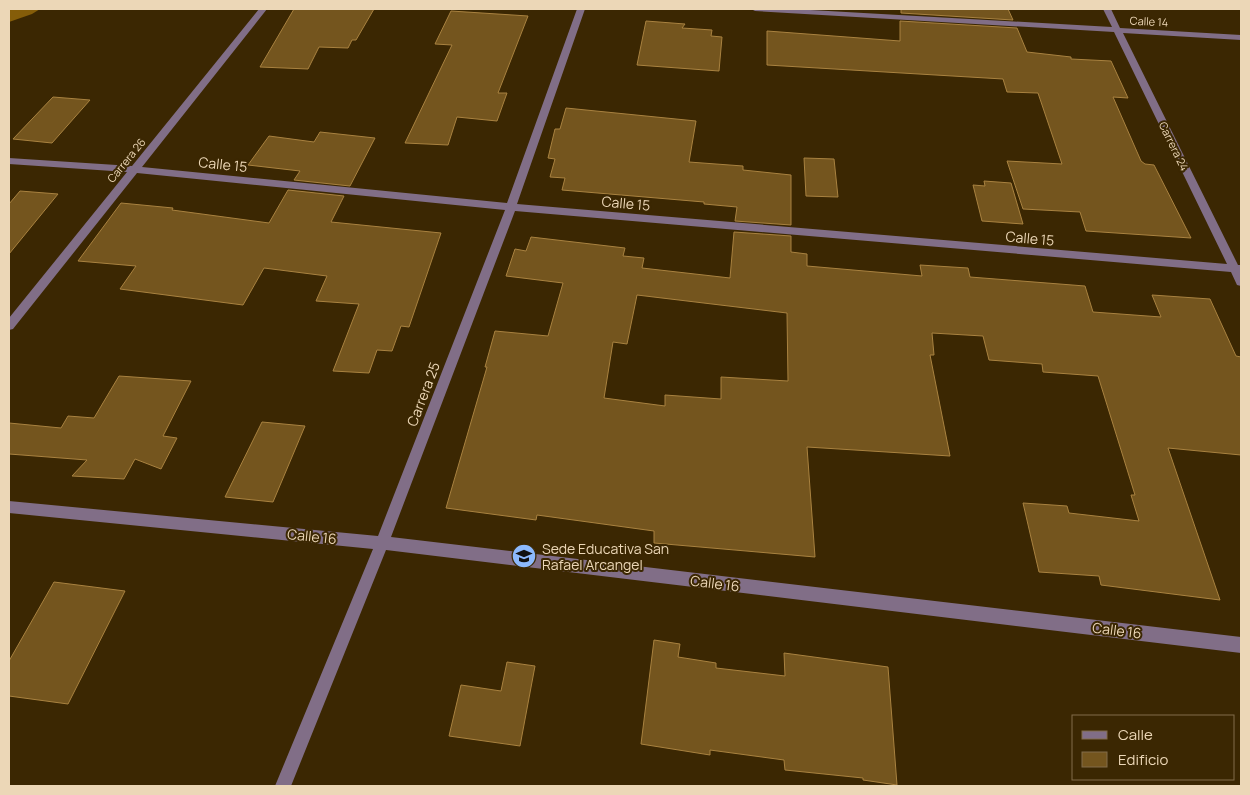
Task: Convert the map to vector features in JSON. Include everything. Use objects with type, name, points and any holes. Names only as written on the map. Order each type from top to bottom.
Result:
[{"type":"street","name":"Carrera 26","points":[[9,326],[263,9]]},
{"type":"street","name":"Carrera 25","points":[[283,786],[382,543],[511,207],[581,9]]},
{"type":"street","name":"Calle 14","points":[[755,9],[1241,37]]},
{"type":"street","name":"Carrera 24","points":[[1107,9],[1238,269],[1241,282]]},
{"type":"street","name":"Calle 15","points":[[9,161],[134,169],[511,207],[1238,269]]},
{"type":"street","name":"Calle 16","points":[[9,507],[382,543],[1241,645]]},
{"type":"shaded area","points":[[9,9],[40,9],[32,14],[9,22]]},
{"type":"building","points":[[294,9],[374,9],[356,40],[352,40],[348,48],[319,47],[308,69],[260,67]]},
{"type":"building","points":[[901,9],[1008,9],[1013,20],[901,13]]},
{"type":"building","points":[[451,11],[528,16],[498,93],[507,93],[497,121],[457,117],[448,145],[405,143],[452,45],[435,44]]},
{"type":"building","points":[[646,21],[685,24],[682,28],[712,30],[711,36],[722,37],[719,71],[637,65]]},
{"type":"building","points":[[900,21],[1017,28],[1027,52],[1071,57],[1071,59],[1111,61],[1128,98],[1113,97],[1141,161],[1145,164],[1154,165],[1191,238],[1086,231],[1080,212],[1023,209],[1007,161],[1062,164],[1038,93],[1007,92],[1003,79],[767,65],[767,31],[900,41]]},
{"type":"building","points":[[53,97],[90,100],[52,143],[13,139]]},
{"type":"building","points":[[566,108],[696,121],[689,162],[743,166],[743,170],[791,175],[791,225],[735,221],[737,207],[704,204],[704,202],[562,190],[565,178],[550,177],[555,159],[548,158],[555,129],[560,129]]},
{"type":"building","points":[[320,132],[375,138],[350,186],[294,180],[300,171],[248,165],[269,136],[314,142]]},
{"type":"building","points":[[804,158],[834,159],[838,197],[806,196]]},
{"type":"building","points":[[984,181],[1011,183],[1023,224],[982,221],[973,185],[985,186]]},
{"type":"building","points":[[288,190],[344,196],[331,222],[441,233],[409,327],[401,326],[392,351],[377,350],[369,373],[333,371],[359,304],[316,301],[327,276],[264,268],[243,305],[120,289],[136,266],[78,261],[121,203],[173,208],[172,210],[269,223]]},
{"type":"building","points":[[20,191],[58,194],[9,254],[9,204]]},
{"type":"building","points":[[734,232],[791,236],[791,252],[807,254],[807,266],[922,276],[920,265],[968,268],[970,277],[1085,286],[1093,312],[1161,317],[1152,295],[1210,299],[1236,356],[1241,357],[1241,455],[1168,448],[1220,600],[1101,585],[1099,576],[1039,572],[1023,503],[1067,506],[1069,513],[1139,521],[1131,495],[1135,495],[1098,376],[1043,372],[1042,364],[989,360],[983,336],[932,333],[934,355],[930,355],[950,456],[807,447],[815,557],[654,543],[654,531],[537,515],[536,520],[446,508],[487,367],[485,367],[495,331],[548,336],[563,283],[506,276],[515,249],[526,251],[531,237],[625,248],[623,256],[644,258],[642,268],[730,278]],"holes":[[[637,295],[787,313],[788,381],[721,377],[721,399],[665,395],[665,406],[604,398],[613,342],[627,344]]]},
{"type":"building","points":[[119,376],[191,381],[163,436],[177,438],[161,469],[135,459],[124,479],[72,476],[87,460],[9,454],[9,423],[61,428],[68,416],[94,418]]},
{"type":"building","points":[[262,422],[305,426],[273,502],[225,497]]},
{"type":"building","points":[[54,582],[125,591],[68,704],[9,696],[9,661]]},
{"type":"building","points":[[654,640],[680,644],[678,657],[716,663],[716,668],[785,676],[784,653],[888,667],[897,785],[863,780],[863,778],[785,770],[784,760],[710,750],[710,755],[641,744]]},
{"type":"building","points":[[507,662],[535,666],[520,746],[449,736],[461,685],[501,691]]},
{"type":"place","name":"Sede Educativa San Rafael Arcangel","points":[[524,556]]}]
